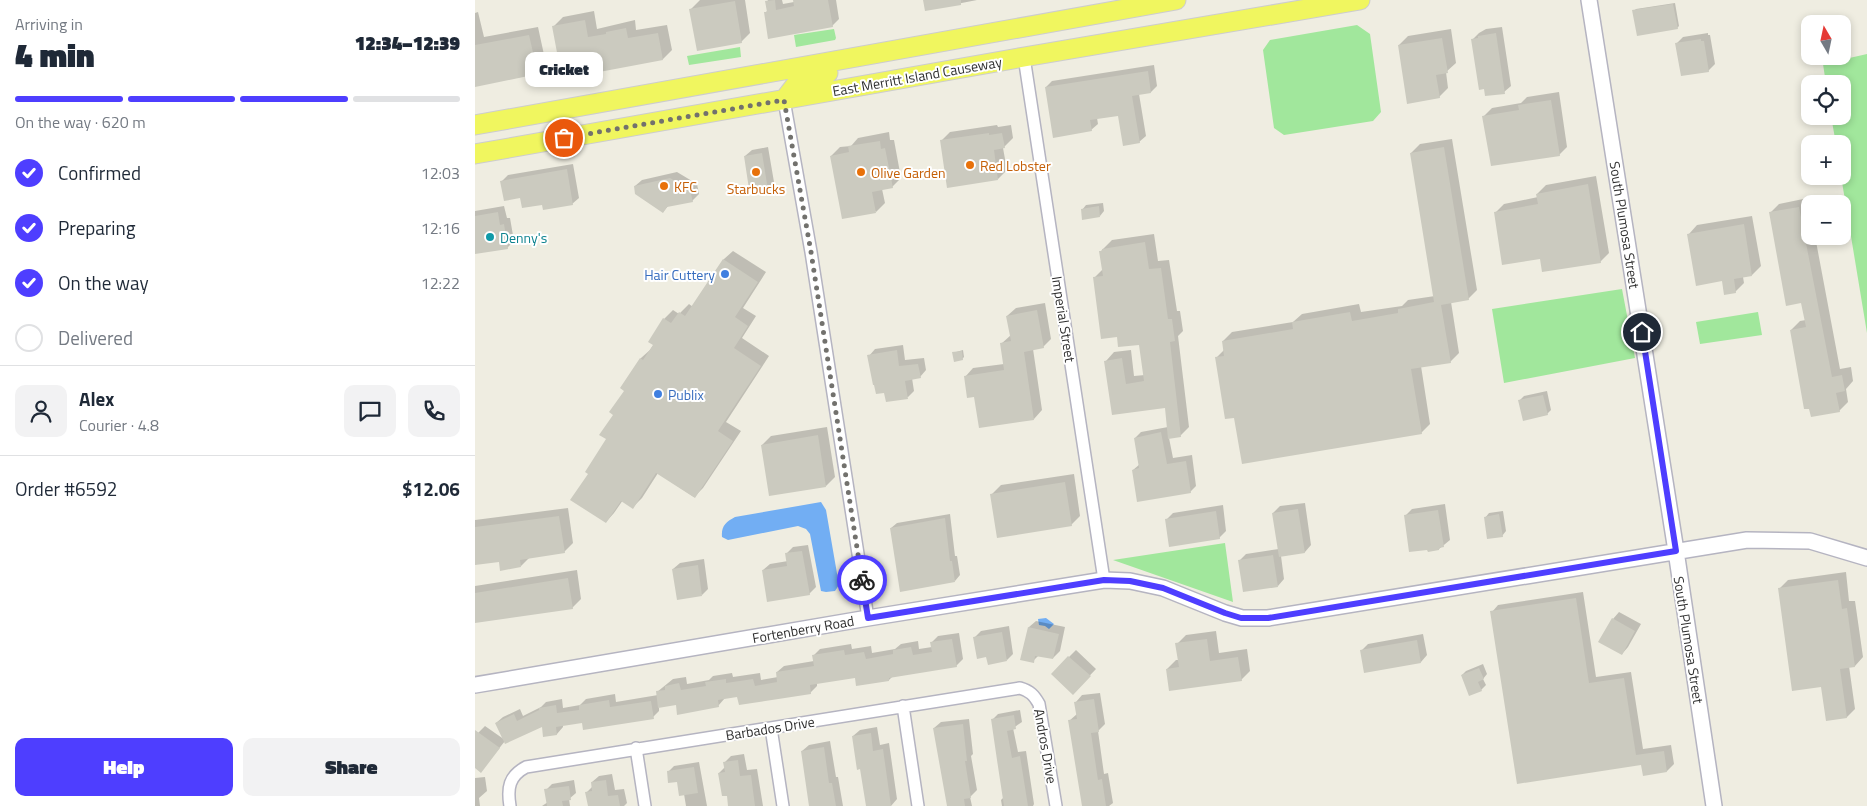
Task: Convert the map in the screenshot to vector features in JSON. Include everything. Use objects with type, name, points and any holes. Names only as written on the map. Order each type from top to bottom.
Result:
[{"type":"main road","name":"East Merritt Island Causeway","points":[[475,125],[1176,0]]},
{"type":"main road","name":"East Merritt Island Causeway","points":[[475,154],[1023,57],[1360,0]]},
{"type":"main road","points":[[784,100],[797,83],[812,76],[829,73],[853,58]]},
{"type":"main road","points":[[581,134],[608,110],[658,91]]},
{"type":"street","name":"South Plumosa Street","points":[[1589,0],[1676,551],[1714,806]]},
{"type":"street","name":"Imperial Street","points":[[1023,57],[1104,580]]},
{"type":"street","points":[[784,100],[811,252],[868,618]]},
{"type":"street","name":"Fortenberry Road","points":[[475,685],[1104,580],[1130,581],[1163,588],[1241,618],[1268,618],[1747,540],[1810,541],[1867,558]]},
{"type":"street","name":"Barbados Drive","points":[[510,806],[509,784],[513,776],[526,767],[1010,688],[1028,690]]},
{"type":"street","name":"Andros Drive","points":[[1028,690],[1035,696],[1039,704],[1055,806]]},
{"type":"street","points":[[903,706],[918,806]]},
{"type":"street","points":[[771,728],[783,806]]},
{"type":"street","points":[[636,748],[645,806]]},
{"type":"green space","points":[[1357,25],[1370,34],[1381,112],[1373,121],[1284,135],[1274,128],[1263,50],[1270,40]]},
{"type":"green space","points":[[834,29],[835,40],[796,47],[794,35]]},
{"type":"green space","points":[[740,47],[741,57],[689,65],[687,56]]},
{"type":"green space","points":[[1867,54],[1867,333],[1851,236],[1851,195],[1844,195],[1842,185],[1851,185],[1851,135],[1834,135],[1833,125],[1851,125],[1851,75],[1825,75],[1823,65],[1851,65],[1851,58]]},
{"type":"green space","points":[[1622,289],[1635,358],[1504,383],[1492,309]]},
{"type":"green space","points":[[1758,312],[1762,335],[1700,344],[1696,322]]},
{"type":"green space","points":[[1225,543],[1233,602],[1113,560]]},
{"type":"water","points":[[821,502],[826,510],[839,585],[835,591],[821,591],[810,534],[806,529],[798,526],[728,540],[722,537],[722,530],[725,525],[735,517]]},
{"type":"water","points":[[1046,618],[1054,624],[1049,629],[1039,625],[1038,619]]},
{"type":"building","points":[[775,0],[776,10],[794,6],[793,0],[828,0],[833,27],[768,39],[764,12],[767,12],[765,1]]},
{"type":"building","points":[[923,0],[961,0],[961,5],[925,11]]},
{"type":"building","points":[[735,1],[742,43],[697,51],[689,9]]},
{"type":"building","points":[[1673,4],[1678,29],[1637,36],[1632,10]]},
{"type":"building","points":[[585,20],[588,37],[626,28],[628,38],[658,33],[663,60],[562,79],[552,26]]},
{"type":"building","points":[[1496,33],[1505,94],[1485,96],[1484,89],[1479,90],[1471,39]]},
{"type":"building","points":[[529,35],[538,74],[475,87],[475,45]]},
{"type":"building","points":[[1442,38],[1448,73],[1436,75],[1440,98],[1407,104],[1398,45]]},
{"type":"building","points":[[1701,39],[1701,41],[1704,41],[1709,72],[1681,76],[1675,43]]},
{"type":"building","points":[[1148,71],[1151,93],[1132,96],[1140,143],[1123,146],[1118,116],[1090,120],[1092,131],[1053,138],[1045,87]]},
{"type":"building","points":[[1551,100],[1560,156],[1491,166],[1482,116],[1519,110],[1518,105]]},
{"type":"building","name":"Red Lobster","points":[[989,133],[989,135],[1002,133],[1005,148],[994,150],[998,180],[947,188],[940,140]]},
{"type":"building","name":"Olive Garden","points":[[880,141],[881,149],[885,148],[893,188],[872,192],[876,213],[842,219],[830,156],[849,152],[848,146]]},
{"type":"building","points":[[1444,147],[1469,300],[1441,305],[1451,363],[1411,369],[1422,434],[1242,464],[1234,418],[1225,419],[1215,357],[1224,356],[1222,341],[1293,329],[1292,322],[1350,312],[1352,321],[1398,313],[1398,309],[1434,302],[1410,153]]},
{"type":"building","name":"Starbucks","points":[[762,153],[768,190],[755,192],[755,188],[749,189],[744,156]]},
{"type":"building","points":[[567,169],[573,205],[543,210],[542,205],[522,208],[520,198],[504,201],[500,181]]},
{"type":"building","points":[[670,178],[690,190],[693,202],[667,207],[663,213],[635,194],[634,186]]},
{"type":"building","points":[[1588,184],[1601,263],[1542,272],[1540,259],[1502,265],[1494,212],[1538,204],[1536,194]]},
{"type":"building","points":[[1099,206],[1100,217],[1082,220],[1081,209]]},
{"type":"building","points":[[1799,207],[1801,245],[1806,245],[1832,377],[1842,375],[1845,391],[1836,393],[1840,412],[1811,417],[1809,409],[1804,409],[1790,330],[1806,327],[1801,303],[1786,306],[1769,212]]},
{"type":"building","name":"Denny's","points":[[498,212],[500,225],[504,224],[508,249],[475,254],[475,216]]},
{"type":"building","points":[[1744,224],[1752,276],[1734,279],[1736,293],[1724,295],[1722,281],[1696,286],[1687,234]]},
{"type":"building","points":[[1145,242],[1149,269],[1161,268],[1168,319],[1172,319],[1175,341],[1170,342],[1181,437],[1168,439],[1165,408],[1112,415],[1104,361],[1122,358],[1126,384],[1144,381],[1139,345],[1118,347],[1117,337],[1101,339],[1093,277],[1103,276],[1099,251]]},
{"type":"building","points":[[723,259],[758,282],[735,317],[748,326],[734,348],[761,366],[718,431],[733,441],[695,498],[656,473],[633,509],[621,501],[606,523],[570,500],[588,474],[585,472],[606,439],[599,435],[613,415],[609,412],[624,391],[620,388],[640,358],[643,360],[653,345],[648,342],[663,318],[671,323],[679,312],[685,316]]},
{"type":"building","points":[[1037,310],[1044,348],[1024,352],[1034,420],[979,428],[974,397],[967,398],[964,376],[1004,370],[1000,343],[1011,341],[1006,316]]},
{"type":"building","points":[[897,350],[899,366],[918,364],[921,378],[905,381],[908,399],[886,402],[884,393],[876,394],[867,355]]},
{"type":"building","points":[[962,351],[963,360],[954,362],[952,352]]},
{"type":"building","points":[[1543,395],[1548,415],[1523,421],[1518,400]]},
{"type":"building","points":[[1161,432],[1167,464],[1186,461],[1191,493],[1137,502],[1132,470],[1139,468],[1134,438]]},
{"type":"building","points":[[818,435],[826,487],[769,496],[761,445]]},
{"type":"building","points":[[1065,482],[1072,526],[997,538],[990,494]]},
{"type":"building","points":[[1298,509],[1305,553],[1279,557],[1272,513]]},
{"type":"building","points":[[1438,510],[1444,547],[1428,552],[1427,550],[1409,552],[1404,515]]},
{"type":"building","points":[[1216,511],[1220,539],[1169,547],[1165,519]]},
{"type":"building","points":[[1499,514],[1503,537],[1487,539],[1484,517]]},
{"type":"building","points":[[559,516],[565,553],[520,560],[521,567],[500,571],[499,562],[475,565],[475,527]]},
{"type":"building","points":[[945,518],[950,561],[952,561],[955,582],[900,592],[890,528]]},
{"type":"building","points":[[802,551],[810,595],[767,602],[762,570],[787,566],[785,553]]},
{"type":"building","points":[[1273,555],[1278,587],[1243,592],[1238,560]]},
{"type":"building","points":[[698,565],[702,596],[677,600],[672,569]]},
{"type":"building","points":[[568,578],[573,609],[475,623],[475,593]]},
{"type":"building","points":[[1838,580],[1842,609],[1847,608],[1855,667],[1840,669],[1847,718],[1826,721],[1821,687],[1792,691],[1778,588]]},
{"type":"building","points":[[1576,598],[1589,683],[1624,678],[1636,755],[1664,751],[1667,772],[1643,776],[1641,765],[1517,784],[1490,611]]},
{"type":"building","points":[[1612,618],[1635,631],[1622,655],[1598,642]]},
{"type":"building","points":[[1028,627],[1059,634],[1053,659],[1035,656],[1034,663],[1020,660]]},
{"type":"building","points":[[1002,632],[1007,661],[988,665],[986,657],[977,659],[973,637]]},
{"type":"building","points":[[952,639],[957,667],[889,678],[889,681],[856,686],[855,678],[810,685],[811,694],[739,705],[737,697],[718,700],[719,707],[677,715],[676,705],[658,708],[656,691],[665,690],[665,686],[679,683],[681,690],[706,686],[705,682],[726,679],[726,683],[753,679],[755,686],[777,682],[776,672],[814,666],[812,655],[844,650],[845,655],[864,652],[866,659],[893,654],[893,650],[911,647],[913,655],[932,652],[930,642]]},
{"type":"building","points":[[1207,639],[1210,661],[1238,657],[1242,681],[1169,691],[1166,669],[1179,667],[1175,643]]},
{"type":"building","points":[[1417,640],[1421,663],[1364,673],[1360,650]]},
{"type":"building","points":[[1068,656],[1091,676],[1073,695],[1051,674]]},
{"type":"building","points":[[1479,668],[1484,679],[1478,682],[1482,691],[1469,696],[1461,675]]},
{"type":"building","points":[[1094,699],[1099,732],[1091,733],[1098,780],[1102,779],[1106,806],[1082,806],[1068,720],[1077,719],[1074,702]]},
{"type":"building","points":[[609,700],[610,707],[651,701],[654,719],[583,730],[582,723],[556,727],[557,735],[543,737],[542,727],[505,744],[495,723],[514,714],[517,721],[539,710],[539,708],[556,705],[557,713],[579,710],[579,705]]},
{"type":"building","points":[[1014,715],[1016,729],[1007,731],[1012,758],[1020,756],[1028,806],[1004,806],[991,719]]},
{"type":"building","points":[[963,724],[967,761],[965,761],[971,798],[964,799],[965,806],[947,806],[933,728]]},
{"type":"building","points":[[475,730],[500,748],[481,773],[475,768]]},
{"type":"building","points":[[871,733],[873,751],[883,749],[891,806],[866,806],[860,769],[857,770],[852,736]]},
{"type":"building","points":[[824,747],[829,783],[832,783],[836,806],[809,806],[801,751]]},
{"type":"building","points":[[738,760],[740,776],[751,775],[755,806],[728,806],[727,796],[722,796],[718,773],[725,772],[723,762]]},
{"type":"building","points":[[694,767],[698,793],[679,796],[677,782],[668,783],[667,771]]},
{"type":"building","points":[[606,780],[608,796],[618,795],[620,806],[588,806],[585,792],[592,791],[591,782]]},
{"type":"building","points":[[569,786],[571,800],[562,801],[563,806],[547,806],[544,789]]},
{"type":"way so far","points":[[564,138],[784,100],[811,252],[862,580]]},
{"type":"place","name":"Cricket","points":[[564,138]]},
{"type":"place","name":"Red Lobster","points":[[970,165]]},
{"type":"place","name":"Starbucks","points":[[756,172]]},
{"type":"place","name":"Olive Garden","points":[[861,172]]},
{"type":"place","name":"KFC","points":[[664,186]]},
{"type":"place","name":"Denny's","points":[[490,237]]},
{"type":"place","name":"Hair Cuttery","points":[[725,274]]},
{"type":"place","name":"Publix","points":[[658,394]]},
{"type":"route","points":[[862,580],[868,618],[1104,580],[1130,581],[1163,588],[1241,618],[1268,618],[1676,551],[1642,332]]}]
